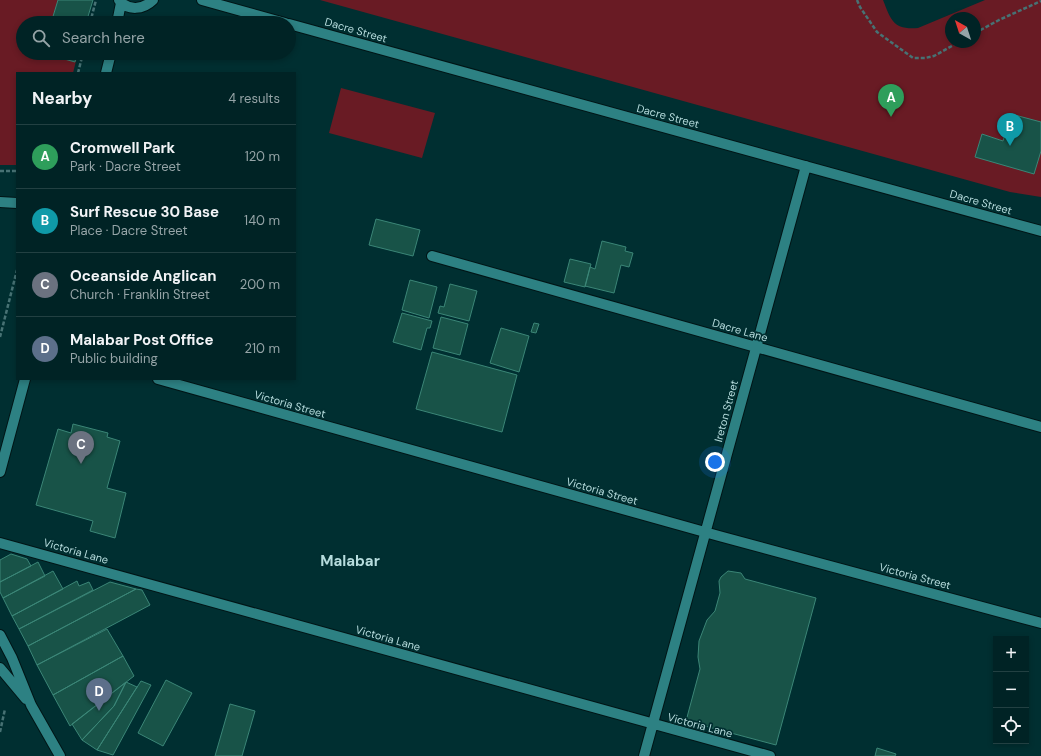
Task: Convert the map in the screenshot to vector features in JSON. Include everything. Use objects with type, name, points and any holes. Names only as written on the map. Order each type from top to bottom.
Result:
[{"type":"street","points":[[118,16],[120,2],[127,6],[140,8],[146,6],[153,0]]},
{"type":"street","points":[[202,0],[260,16]]},
{"type":"street","name":"Dacre Street","points":[[296,26],[1041,231]]},
{"type":"street","points":[[106,72],[109,60]]},
{"type":"street","name":"Ireton Street","points":[[644,756],[806,166]]},
{"type":"street","points":[[0,202],[16,203]]},
{"type":"street","name":"Dacre Lane","points":[[432,256],[1041,427]]},
{"type":"street","points":[[0,472],[25,380]]},
{"type":"street","name":"Victoria Street","points":[[162,380],[706,532],[1041,623]]},
{"type":"street","name":"Victoria Lane","points":[[0,543],[770,756]]},
{"type":"street","points":[[0,635],[12,658],[31,705],[60,756]]},
{"type":"street","points":[[0,668],[31,705]]},
{"type":"path","points":[[92,16],[96,0]]},
{"type":"path","points":[[857,0],[877,32],[913,58],[934,56],[948,48]]},
{"type":"path","points":[[981,30],[1041,1]]},
{"type":"path","points":[[78,72],[81,60]]},
{"type":"path","points":[[0,171],[16,171]]},
{"type":"path","points":[[0,337],[16,274]]},
{"type":"path","points":[[0,732],[5,709]]},
{"type":"shaded area","points":[[0,0],[91,0],[87,16],[16,16],[16,60],[76,60],[73,72],[16,72],[16,165],[0,165]]},
{"type":"shaded area","points":[[320,0],[883,0],[891,18],[898,25],[903,27],[918,28],[945,17],[945,48],[981,48],[981,12],[956,12],[985,0],[1041,0],[1041,197],[1010,192]]},
{"type":"shaded area","points":[[341,88],[435,113],[422,158],[329,133]]},
{"type":"building","points":[[58,0],[93,0],[88,16],[53,16]]},
{"type":"building","points":[[1011,114],[1041,122],[1041,151],[1034,174],[975,157],[982,134],[1003,141]]},
{"type":"building","points":[[376,219],[420,230],[413,256],[369,245]]},
{"type":"building","points":[[602,241],[626,247],[625,251],[633,253],[629,267],[621,265],[614,293],[585,286],[590,267],[595,269]]},
{"type":"building","points":[[570,259],[591,264],[585,287],[564,282]]},
{"type":"building","points":[[410,280],[437,287],[429,318],[402,310]]},
{"type":"building","points":[[450,284],[477,291],[469,321],[438,313],[440,306],[444,307]]},
{"type":"building","points":[[402,313],[432,321],[430,328],[427,328],[421,350],[393,342]]},
{"type":"building","points":[[441,317],[468,324],[460,355],[433,348]]},
{"type":"building","points":[[534,323],[539,324],[536,333],[531,332]]},
{"type":"building","points":[[501,328],[529,336],[519,372],[490,363]]},
{"type":"building","points":[[432,352],[517,375],[502,432],[416,409]]},
{"type":"building","points":[[73,424],[108,433],[107,437],[120,441],[107,488],[126,493],[115,538],[90,531],[93,521],[36,505],[58,429],[71,433]]},
{"type":"building","points":[[11,554],[27,559],[31,566],[0,582],[0,560]]},
{"type":"building","points":[[38,562],[45,576],[3,598],[0,592],[0,582]]},
{"type":"building","points":[[53,571],[63,589],[12,616],[3,598]]},
{"type":"building","points":[[728,571],[741,573],[745,579],[816,598],[776,745],[686,721],[700,669],[698,657],[699,641],[707,620],[715,611],[720,593],[719,581]]},
{"type":"building","points":[[77,581],[79,586],[89,582],[93,590],[19,629],[12,616]]},
{"type":"building","points":[[110,582],[136,589],[28,646],[19,629]]},
{"type":"building","points":[[136,589],[142,590],[150,605],[37,665],[28,646]]},
{"type":"building","points":[[107,629],[123,656],[53,695],[37,665]]},
{"type":"building","points":[[123,656],[134,676],[70,726],[53,695]]},
{"type":"building","points":[[166,680],[192,693],[163,746],[138,733]]},
{"type":"building","points":[[141,681],[151,685],[113,755],[97,750]]},
{"type":"building","points":[[126,682],[114,706],[82,740],[72,724]]},
{"type":"building","points":[[126,682],[137,687],[97,750],[82,740],[114,706]]},
{"type":"building","points":[[230,704],[255,711],[242,756],[215,756]]},
{"type":"building","points":[[877,748],[896,754],[895,756],[875,756]]},
{"type":"place","name":"Cromwell Park","points":[[891,117]]},
{"type":"place","name":"Surf Rescue 30 Base","points":[[1010,146]]},
{"type":"place","name":"Oceanside Anglican","points":[[81,464]]},
{"type":"place","name":"Malabar Post Office","points":[[99,711]]},
{"type":"district","name":"Malabar","points":[[350,561]]}]
